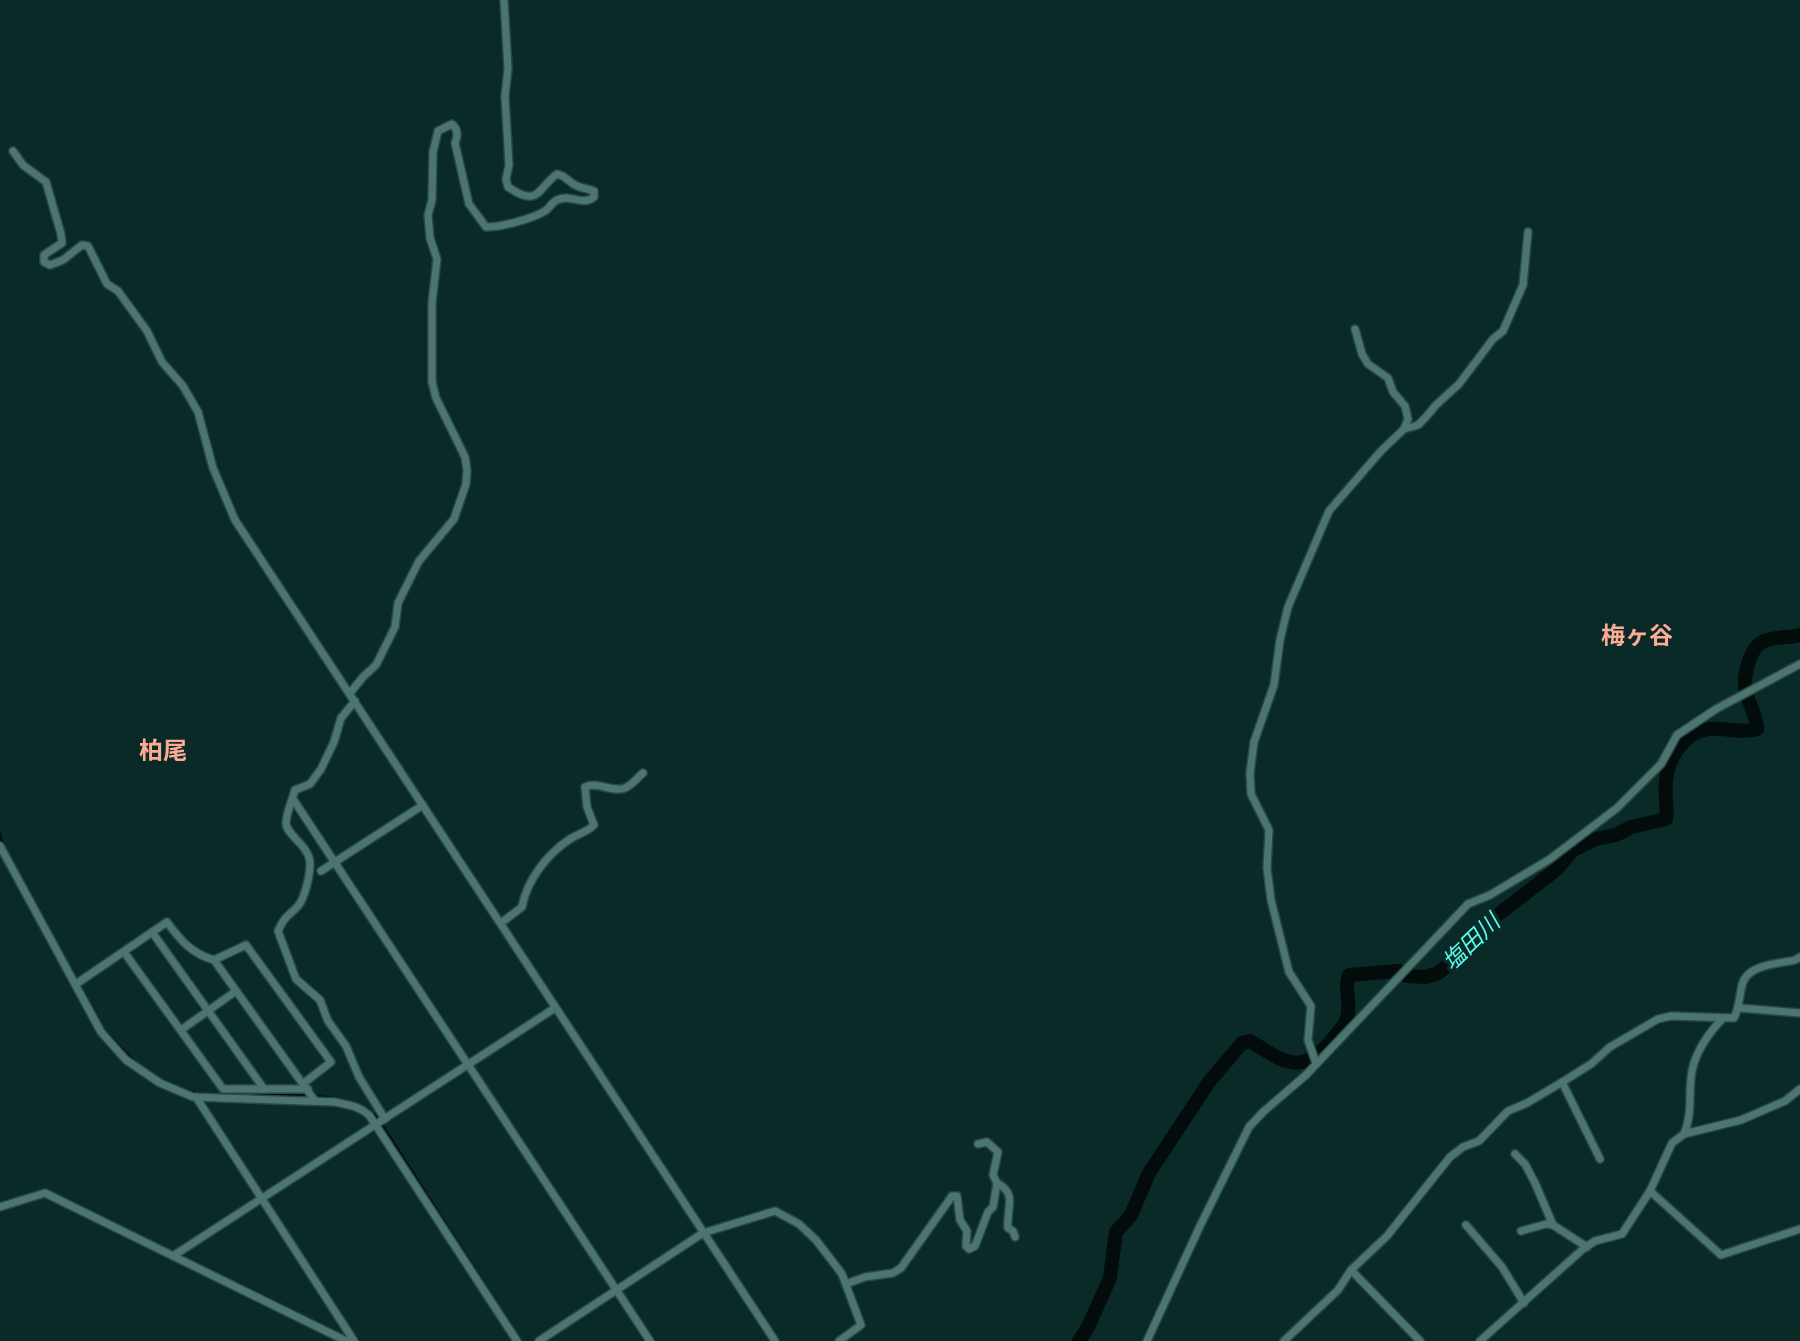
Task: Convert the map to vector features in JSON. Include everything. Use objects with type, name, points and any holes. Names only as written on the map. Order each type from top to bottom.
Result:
[{"type":"street","points":[[350,693],[376,665],[395,627],[398,603],[419,561],[454,519],[466,484],[465,457],[436,398],[432,382],[432,303],[437,259],[430,238],[428,215],[432,200],[433,152],[438,131],[452,124],[456,127],[455,144],[469,204],[485,227],[497,227],[545,211],[557,200],[569,198],[581,202],[594,197],[594,191],[591,189],[573,184],[566,176],[557,174],[543,191],[536,195],[522,194],[508,187],[505,96],[508,69],[504,0]]},
{"type":"street","points":[[13,151],[23,165],[46,182],[61,234],[62,243],[44,255],[44,262],[50,265],[63,260],[82,245],[88,246],[107,284],[118,291],[147,331],[162,362],[183,386],[198,412],[213,468],[235,520],[775,1341]]},
{"type":"street","points":[[1404,429],[1418,425],[1459,384],[1493,339],[1503,331],[1523,285],[1528,232]]},
{"type":"street","points":[[1316,1063],[1308,1040],[1311,1006],[1289,972],[1271,900],[1267,868],[1269,830],[1251,794],[1250,773],[1254,742],[1271,698],[1288,607],[1329,511],[1381,451],[1404,429],[1408,419],[1405,406],[1393,392],[1388,378],[1368,364],[1362,354],[1355,329]]},
{"type":"street","points":[[1147,1341],[1249,1127],[1316,1063],[1468,904],[1490,895],[1550,859],[1617,808],[1661,764],[1677,734],[1716,709],[1800,664]]},
{"type":"street","points":[[355,701],[341,718],[334,742],[321,769],[310,784],[295,790],[286,823],[288,830],[300,841],[310,863],[303,899],[284,917],[278,931],[296,979],[320,1000],[328,1021],[346,1046],[359,1077],[385,1119]]},
{"type":"street","points":[[501,923],[522,907],[525,891],[545,862],[572,837],[594,825],[587,807],[585,787],[592,784],[618,789],[627,787],[643,773]]},
{"type":"street","points":[[293,799],[650,1341]]},
{"type":"street","points":[[321,872],[423,805]]},
{"type":"street","points":[[0,846],[101,1032],[126,1060],[176,1092],[196,1097],[316,1101],[355,1106],[369,1115],[517,1341]]},
{"type":"street","points":[[76,984],[167,922],[189,948],[214,960],[316,1101]]},
{"type":"street","points":[[152,932],[264,1089]]},
{"type":"street","points":[[124,952],[223,1089],[306,1086],[331,1062],[246,945],[214,960]]},
{"type":"street","points":[[1284,1341],[1338,1290],[1351,1270],[1387,1236],[1450,1157],[1463,1147],[1479,1141],[1508,1111],[1562,1082],[1591,1064],[1619,1041],[1658,1019],[1671,1016],[1734,1018],[1739,1009],[1742,982],[1748,973],[1800,957]]},
{"type":"street","points":[[181,1030],[236,991]]},
{"type":"street","points":[[173,1256],[555,1008]]},
{"type":"street","points":[[1739,1009],[1800,1013]]},
{"type":"street","points":[[1684,1134],[1690,1121],[1693,1068],[1707,1035],[1722,1019]]},
{"type":"street","points":[[1562,1082],[1600,1158]]},
{"type":"street","points":[[1480,1341],[1587,1247],[1595,1241],[1622,1234],[1650,1191],[1671,1143],[1684,1134],[1741,1121],[1785,1101],[1800,1089]]},
{"type":"street","points":[[196,1097],[354,1341]]},
{"type":"street","points":[[978,1144],[987,1143],[998,1152],[993,1175],[997,1183],[1010,1194],[1007,1219],[1008,1228],[1013,1231],[1014,1237]]},
{"type":"street","points":[[1515,1154],[1525,1164],[1553,1225]]},
{"type":"street","points":[[846,1284],[865,1277],[893,1273],[901,1268],[952,1196],[957,1196],[959,1200],[960,1220],[967,1231],[966,1246],[969,1249],[975,1246],[988,1212],[993,1207],[997,1183]]},
{"type":"street","points":[[1650,1191],[1721,1255],[1800,1229]]},
{"type":"street","points":[[0,1207],[46,1193],[346,1341]]},
{"type":"street","points":[[539,1341],[703,1233],[775,1211],[799,1224],[816,1240],[842,1274],[861,1325],[839,1341]]},
{"type":"street","points":[[1521,1231],[1546,1224],[1553,1225],[1587,1247]]},
{"type":"street","points":[[1466,1225],[1502,1267],[1524,1303]]},
{"type":"street","points":[[1351,1270],[1420,1341]]},
{"type":"waterway","name":"塩田川","points":[[1079,1341],[1110,1278],[1116,1232],[1131,1215],[1149,1173],[1209,1082],[1242,1043],[1250,1041],[1283,1060],[1301,1062],[1310,1059],[1331,1041],[1346,1021],[1349,975],[1399,971],[1407,976],[1426,977],[1438,973],[1455,959],[1473,934],[1557,869],[1573,850],[1631,827],[1666,819],[1667,772],[1679,748],[1699,731],[1757,729],[1745,687],[1751,656],[1762,642],[1800,635]]},
{"type":"waterway","points":[[0,834],[2,843],[104,1030],[137,1064]]},
{"type":"waterway","points":[[185,1091],[203,1094]]},
{"type":"waterway","points":[[248,1095],[335,1098],[366,1108],[377,1117],[521,1341]]},
{"type":"district","name":"梅ヶ谷","points":[[1637,636]]},
{"type":"district","name":"柏尾","points":[[163,751]]}]
